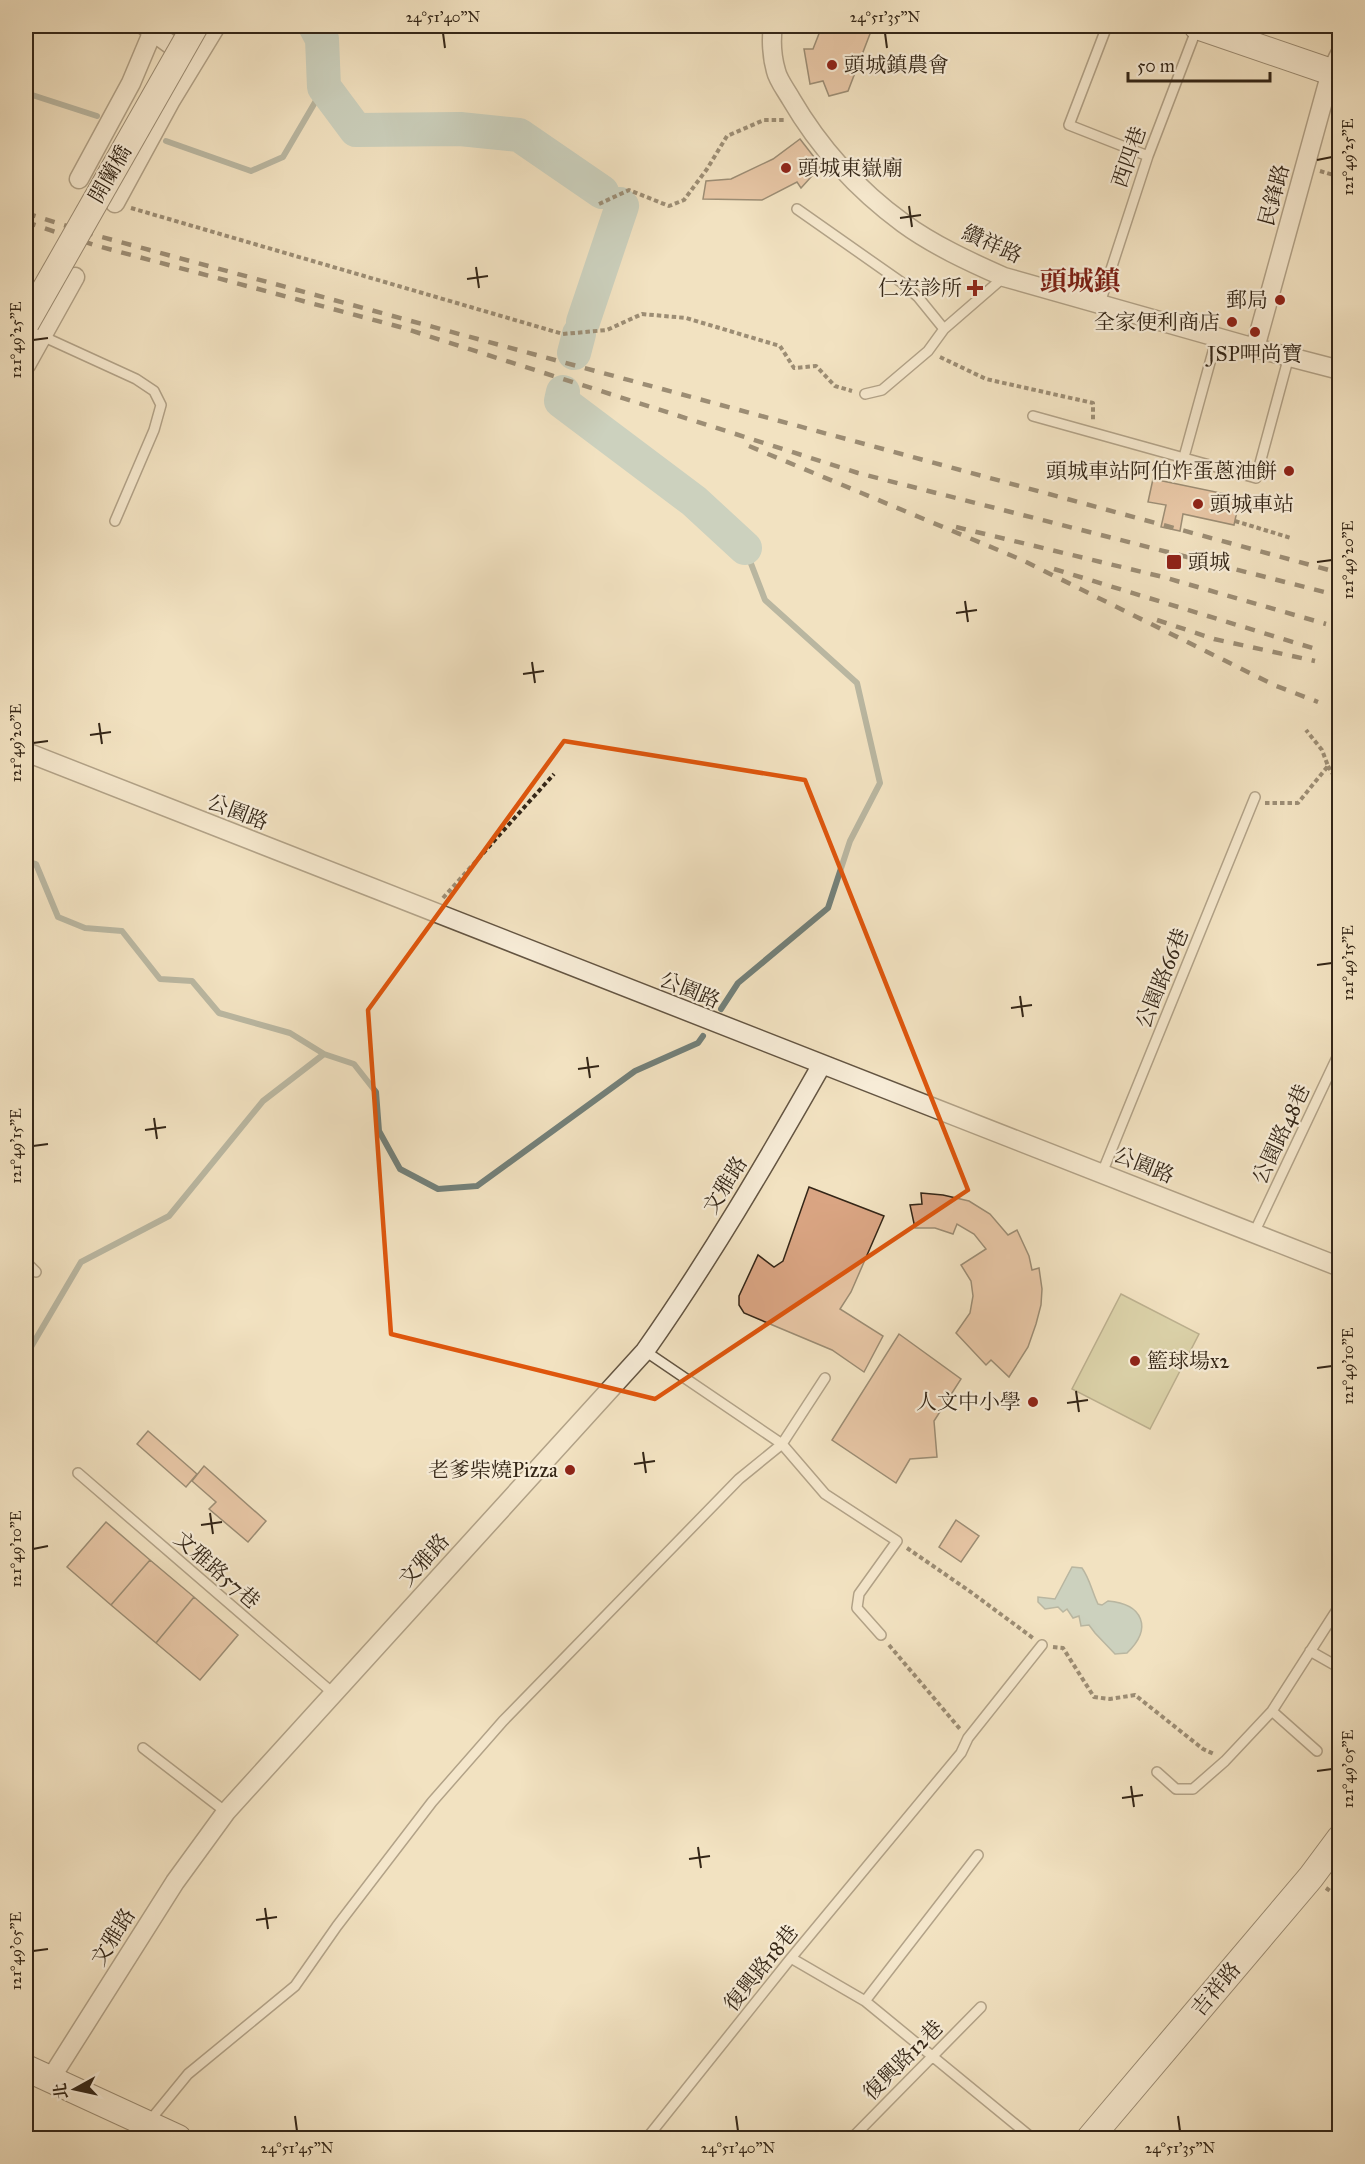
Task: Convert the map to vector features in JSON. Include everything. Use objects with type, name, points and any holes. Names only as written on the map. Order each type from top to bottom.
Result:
[{"type":"street","name":"開蘭橋","points":[[34,330],[195,26]]},
{"type":"street","points":[[115,203],[193,61],[216,26]]},
{"type":"street","name":"纘祥路","points":[[773,26],[771,36],[776,72],[803,120],[851,178],[905,225],[982,268],[1004,277],[1340,370]]},
{"type":"street","points":[[1197,26],[1337,67]]},
{"type":"street","points":[[79,179],[140,86],[151,27],[193,61]]},
{"type":"street","name":"民鋒路","points":[[1255,348],[1337,67]]},
{"type":"street","points":[[26,365],[34,330],[75,277]]},
{"type":"street","name":"公園路","points":[[26,752],[821,1066],[1340,1267]]},
{"type":"street","name":"文雅路","points":[[51,2078],[175,1882],[226,1812],[645,1351],[767,1160],[821,1066]]},
{"type":"street","name":"吉祥路","points":[[1090,2139],[1311,1877],[1340,1838]]},
{"type":"street","points":[[26,2068],[51,2078],[139,2131],[178,2139]]},
{"type":"lane","points":[[1107,26],[1070,124],[1148,156]]},
{"type":"lane","name":"西四巷","points":[[1100,303],[1148,156],[1197,26]]},
{"type":"lane","points":[[140,86],[171,100]]},
{"type":"lane","points":[[796,209],[902,282],[918,297],[944,329]]},
{"type":"lane","points":[[865,394],[882,390],[928,351],[944,329],[1004,277]]},
{"type":"lane","points":[[34,330],[136,379],[154,391],[161,405],[154,430],[116,521]]},
{"type":"lane","points":[[1184,457],[1217,337]]},
{"type":"lane","points":[[1033,416],[1256,478],[1289,356]]},
{"type":"lane","name":"公園路66巷","points":[[1102,1173],[1255,797]]},
{"type":"lane","name":"公園路48巷","points":[[1254,1233],[1336,1069],[1340,1051]]},
{"type":"lane","points":[[26,1262],[36,1272]]},
{"type":"lane","points":[[645,1351],[782,1444],[825,1494],[897,1541],[859,1594],[857,1608],[881,1635]]},
{"type":"lane","points":[[139,2131],[188,2074],[295,1986],[337,1926],[432,1802],[503,1721],[739,1479],[782,1444],[825,1378]]},
{"type":"lane","name":"文雅路57巷","points":[[78,1473],[334,1694]]},
{"type":"lane","points":[[1157,1772],[1176,1789],[1193,1789],[1225,1761],[1272,1711],[1340,1605]]},
{"type":"lane","name":"復興路18巷","points":[[647,2139],[790,1958],[961,1753],[968,1738],[1042,1645]]},
{"type":"lane","points":[[1310,1651],[1340,1668]]},
{"type":"lane","points":[[1272,1711],[1317,1751]]},
{"type":"lane","points":[[143,1748],[226,1812]]},
{"type":"lane","points":[[865,2001],[978,1855]]},
{"type":"lane","points":[[790,1958],[865,2001],[1032,2139]]},
{"type":"lane","name":"復興路12巷","points":[[852,2139],[981,2007]]},
{"type":"path","points":[[599,204],[629,190],[669,206],[684,200],[707,169],[727,136],[764,120],[803,120]]},
{"type":"path","points":[[115,203],[563,334],[606,330],[642,314],[686,318],[780,346],[794,368],[816,366],[835,386],[865,394]]},
{"type":"path","points":[[928,351],[986,379],[1093,402],[1094,417],[1090,432]]},
{"type":"path","points":[[1235,521],[1291,538]]},
{"type":"path","points":[[1306,730],[1322,750],[1340,786]]},
{"type":"path","points":[[1255,797],[1266,804],[1298,803],[1328,766]]},
{"type":"path","points":[[431,912],[554,774]]},
{"type":"path","points":[[897,1541],[1042,1645],[1063,1648],[1094,1697],[1110,1699],[1135,1695],[1203,1749],[1225,1761]]},
{"type":"path","points":[[881,1635],[968,1738]]},
{"type":"highlighted area","points":[[564,741],[805,780],[968,1190],[655,1399],[391,1334],[368,1010]]},
{"type":"shaded area","name":"籃球場x2","points":[[1121,1294],[1199,1334],[1150,1429],[1072,1389]]},
{"type":"water","points":[[1072,1567],[1082,1568],[1098,1604],[1102,1605],[1108,1601],[1120,1603],[1136,1612],[1142,1626],[1135,1644],[1127,1653],[1115,1654],[1089,1625],[1081,1626],[1079,1616],[1073,1618],[1067,1609],[1063,1612],[1058,1607],[1045,1609],[1038,1602],[1038,1597],[1055,1599]]},
{"type":"building","name":"頭城鎮農會","points":[[822,26],[873,26],[848,91],[829,96],[823,81],[810,84],[804,49],[813,49]]},
{"type":"building","name":"頭城東嶽廟","points":[[800,139],[821,166],[801,188],[797,182],[762,200],[703,199],[706,181],[731,179],[773,159]]},
{"type":"building","name":"頭城車站","points":[[1153,479],[1240,497],[1234,525],[1183,514],[1180,531],[1161,527],[1166,505],[1148,502]]},
{"type":"building","points":[[809,1187],[884,1216],[851,1292],[840,1309],[883,1336],[864,1372],[832,1350],[744,1313],[739,1305],[739,1296],[758,1255],[774,1267],[783,1261]]},
{"type":"building","points":[[921,1193],[969,1201],[990,1214],[1008,1235],[1017,1230],[1029,1256],[1032,1270],[1039,1268],[1042,1289],[1036,1324],[1028,1347],[1009,1377],[991,1360],[986,1365],[956,1333],[970,1313],[973,1296],[971,1281],[961,1265],[986,1249],[974,1234],[957,1224],[953,1234],[935,1228],[915,1228],[910,1205],[922,1204]]},
{"type":"building","points":[[899,1334],[961,1379],[934,1421],[937,1457],[910,1459],[896,1483],[832,1440]]},
{"type":"building","points":[[148,1431],[197,1474],[186,1487],[137,1444]]},
{"type":"building","points":[[204,1466],[266,1521],[248,1542],[209,1509],[216,1502],[192,1481]]},
{"type":"building","points":[[956,1520],[979,1536],[961,1562],[939,1547]]},
{"type":"building","points":[[106,1522],[150,1560],[111,1605],[67,1567]]},
{"type":"building","points":[[150,1560],[194,1597],[156,1643],[111,1605]]},
{"type":"building","points":[[194,1597],[238,1635],[200,1680],[156,1643]]},
{"type":"waterway","points":[[315,26],[322,39],[324,87],[356,130],[460,129],[519,135],[602,192]]},
{"type":"waterway","points":[[166,141],[251,171],[283,157],[324,87]]},
{"type":"waterway","points":[[26,93],[97,116]]},
{"type":"waterway","points":[[583,322],[622,206],[620,204]]},
{"type":"waterway","points":[[574,353],[579,334]]},
{"type":"waterway","points":[[563,392],[561,401],[694,501],[745,548]]},
{"type":"waterway","points":[[721,1009],[738,983],[828,908],[850,841],[880,783],[857,683],[765,600],[745,548]]},
{"type":"waterway","points":[[26,861],[36,864],[58,917],[85,928],[122,931],[160,979],[192,981],[219,1013],[290,1033],[324,1054]]},
{"type":"waterway","points":[[26,1350],[31,1347],[81,1262],[169,1216],[263,1101],[324,1054],[354,1064],[376,1092],[379,1131],[400,1169],[438,1189],[477,1186],[635,1071],[698,1043],[703,1036]]},
{"type":"railway","points":[[26,213],[98,236],[1340,573]]},
{"type":"railway","points":[[26,222],[94,245],[400,327],[858,473],[1340,596]]},
{"type":"railway","points":[[749,446],[1022,560],[1274,685],[1318,702]]},
{"type":"railway","points":[[956,527],[1163,577],[1326,624]]},
{"type":"railway","points":[[1054,569],[1319,650]]},
{"type":"railway","points":[[1157,620],[1214,639],[1315,661]]},
{"type":"place","name":"頭城鎮農會","points":[[832,65]]},
{"type":"place","name":"頭城東嶽廟","points":[[786,168]]},
{"type":"place","name":"仁宏診所","points":[[975,288]]},
{"type":"place","name":"郵局","points":[[1280,300]]},
{"type":"place","name":"全家便利商店","points":[[1232,322]]},
{"type":"place","name":"JSP呷尚寶","points":[[1255,332]]},
{"type":"place","name":"頭城車站阿伯炸蛋蔥油餅","points":[[1289,471]]},
{"type":"place","name":"頭城車站","points":[[1198,504]]},
{"type":"place","name":"頭城","points":[[1174,562]]},
{"type":"place","name":"籃球場x2","points":[[1135,1361]]},
{"type":"place","name":"人文中小學","points":[[1033,1402]]},
{"type":"place","name":"老爹柴燒Pizza","points":[[570,1470]]},
{"type":"district","name":"頭城鎮","points":[[1080,281]]}]
